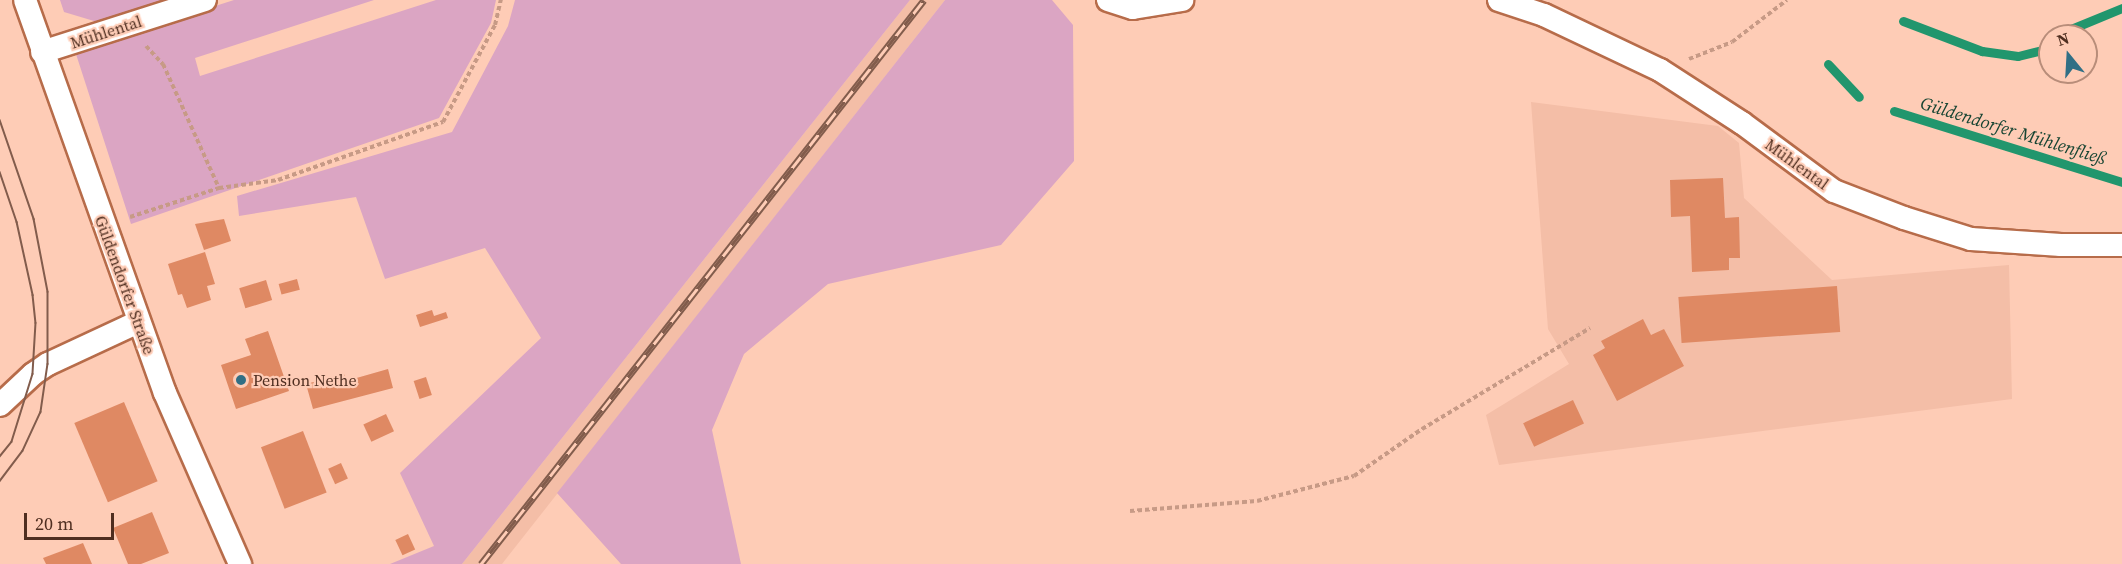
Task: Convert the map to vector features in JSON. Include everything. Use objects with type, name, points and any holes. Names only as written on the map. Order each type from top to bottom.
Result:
[{"type":"street","name":"Güldendorfer Straße","points":[[25,0],[103,226],[165,393],[240,564]]},
{"type":"street","name":"Mühlental","points":[[42,52],[205,0]]},
{"type":"street","points":[[1108,0],[1133,8],[1182,0]]},
{"type":"street","name":"Mühlental","points":[[1499,0],[1544,15],[1660,70],[1742,123],[1834,191],[1904,218],[1971,239],[2061,245],[2122,245]]},
{"type":"street","points":[[0,405],[33,374],[48,364],[138,322]]},
{"type":"path","points":[[103,226],[219,188],[278,180],[443,122],[495,25],[501,0]]},
{"type":"path","points":[[1660,70],[1732,42],[1787,0]]},
{"type":"path","points":[[131,23],[163,63],[219,188]]},
{"type":"path","points":[[1131,511],[1257,501],[1354,476],[1422,429],[1590,328]]},
{"type":"shaded area","points":[[60,0],[179,0],[104,24],[64,12]]},
{"type":"shaded area","points":[[234,0],[374,0],[195,58],[200,76],[436,0],[496,0],[491,23],[439,118],[131,224],[75,51]]},
{"type":"shaded area","points":[[515,0],[910,0],[462,564],[390,564],[434,546],[400,473],[541,338],[485,248],[385,279],[356,197],[239,216],[237,196],[452,132],[508,26]]},
{"type":"shaded area","points":[[910,0],[945,0],[502,564],[462,564]]},
{"type":"shaded area","points":[[945,0],[1052,0],[1073,25],[1074,161],[1001,245],[828,284],[744,354],[712,430],[741,564],[621,564],[557,493]]},
{"type":"shaded area","points":[[1531,102],[1718,126],[1739,143],[1744,198],[1832,280],[2009,265],[2012,399],[1499,465],[1486,415],[1569,364],[1548,329]]},
{"type":"building","points":[[1723,178],[1725,218],[1739,217],[1740,258],[1729,258],[1729,270],[1692,272],[1690,216],[1671,217],[1670,180]]},
{"type":"building","points":[[224,219],[231,241],[204,250],[195,224]]},
{"type":"building","points":[[205,252],[215,284],[207,286],[211,300],[187,308],[182,294],[178,295],[168,264]]},
{"type":"building","points":[[297,279],[300,290],[281,295],[279,284]]},
{"type":"building","points":[[266,280],[272,300],[245,308],[239,288]]},
{"type":"building","points":[[1837,286],[1840,332],[1682,343],[1678,297]]},
{"type":"building","points":[[432,310],[434,316],[446,312],[448,318],[420,327],[416,315]]},
{"type":"building","points":[[1643,319],[1651,335],[1664,329],[1684,366],[1617,401],[1593,355],[1605,348],[1601,341]]},
{"type":"building","points":[[268,331],[289,391],[236,409],[221,365],[251,355],[245,339]]},
{"type":"building","points":[[388,369],[393,388],[313,409],[306,384],[344,374],[346,381]]},
{"type":"building","points":[[426,377],[432,395],[420,399],[414,381]]},
{"type":"building","points":[[1573,400],[1584,424],[1534,447],[1523,423]]},
{"type":"building","points":[[124,402],[158,481],[108,502],[74,423]]},
{"type":"building","points":[[386,414],[394,431],[371,442],[363,425]]},
{"type":"building","points":[[303,431],[327,493],[285,509],[261,447]]},
{"type":"building","points":[[341,463],[348,479],[335,484],[328,469]]},
{"type":"building","points":[[152,512],[169,553],[141,564],[128,564],[113,528]]},
{"type":"building","points":[[408,534],[415,549],[402,555],[395,540]]},
{"type":"building","points":[[83,543],[92,564],[46,564],[43,558]]},
{"type":"waterway","name":"Güldendorfer Mühlenfließ","points":[[2083,24],[2122,8]]},
{"type":"waterway","name":"Güldendorfer Mühlenfließ","points":[[1903,21],[1982,51],[2018,56],[2038,51]]},
{"type":"waterway","name":"Güldendorfer Mühlenfließ","points":[[1828,64],[1859,97]]},
{"type":"waterway","name":"Güldendorfer Mühlenfließ","points":[[1894,111],[2122,182]]},
{"type":"tram line","points":[[0,120],[34,219],[48,292],[48,364],[41,412],[23,451],[0,481]]},
{"type":"tram line","points":[[0,172],[17,222],[33,295],[36,323],[33,374],[12,442],[0,457]]},
{"type":"railway","points":[[481,564],[924,0]]},
{"type":"place","name":"Pension Nethe","points":[[241,380]]}]
